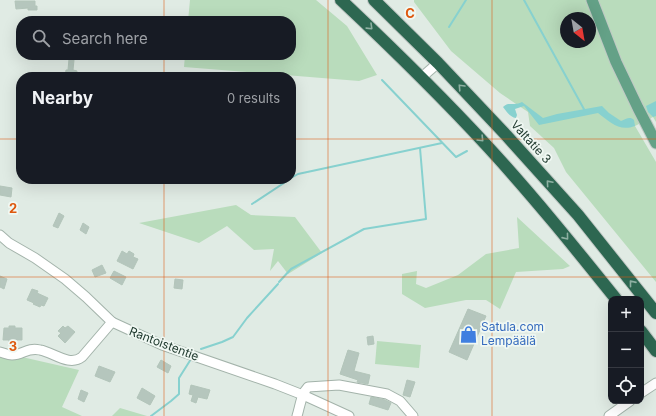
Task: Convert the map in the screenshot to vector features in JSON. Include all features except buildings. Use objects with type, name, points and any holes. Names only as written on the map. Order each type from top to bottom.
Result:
[{"type":"highway","points":[[341,0],[422,77],[489,148],[516,178],[614,296]]},
{"type":"highway","name":"Valtatie 3","points":[[374,0],[438,63],[506,135],[578,215],[656,313]]},
{"type":"highway","points":[[642,332],[656,351]]},
{"type":"main road","points":[[592,0],[616,62],[656,142]]},
{"type":"street","points":[[422,77],[438,63]]},
{"type":"street","name":"Rantoistentie","points":[[0,235],[65,279],[112,322],[162,345],[276,384],[349,416]]},
{"type":"street","points":[[0,352],[12,356],[31,349],[41,350],[71,361],[78,360],[112,322]]},
{"type":"street","points":[[644,391],[654,384]]},
{"type":"street","points":[[297,416],[303,395],[308,387],[339,385],[387,394],[400,401],[413,416]]},
{"type":"street","points":[[609,416],[626,404]]},
{"type":"green space","points":[[190,0],[316,0],[347,26],[377,75],[359,81],[296,76],[296,72],[246,72],[184,67],[185,60],[296,60],[296,16],[188,16]]},
{"type":"green space","points":[[414,0],[656,0],[656,122],[653,117],[635,126],[656,162],[656,282],[566,172],[554,148],[530,126],[528,112],[500,93],[451,51]]},
{"type":"green space","points":[[236,205],[251,215],[295,217],[322,253],[288,274],[278,261],[270,271],[274,249],[254,250],[227,226],[199,243],[139,223]]},
{"type":"green space","points":[[517,217],[570,266],[563,269],[516,272],[500,309],[486,300],[466,300],[425,308],[402,294],[402,274],[417,271],[416,284],[426,288],[458,275],[486,254],[519,248]]},
{"type":"green space","points":[[377,341],[421,345],[419,368],[375,364]]},
{"type":"green space","points":[[0,352],[79,370],[62,407],[82,416],[0,416]]},
{"type":"green space","points":[[120,408],[147,416],[112,416]]},
{"type":"water","points":[[656,101],[656,116],[653,117],[648,112],[646,106]]},
{"type":"water","points":[[522,102],[543,118],[602,106],[621,121],[631,118],[634,120],[635,126],[629,128],[619,127],[598,113],[539,125],[524,106],[515,109],[517,115],[516,118],[510,115],[503,107],[507,104]]},
{"type":"waterway","points":[[449,27],[466,0]]},
{"type":"waterway","points":[[524,0],[585,111]]},
{"type":"waterway","points":[[382,80],[456,157],[467,151]]},
{"type":"waterway","points":[[296,175],[442,143]]},
{"type":"waterway","points":[[279,282],[291,269],[364,229],[426,219],[420,148]]},
{"type":"waterway","points":[[252,204],[282,184]]},
{"type":"waterway","points":[[201,349],[233,337],[247,318],[278,284]]},
{"type":"waterway","points":[[151,416],[179,394],[179,378],[191,359]]},
{"type":"place","name":"Satula.com Lempäälä","points":[[468,334]]}]
